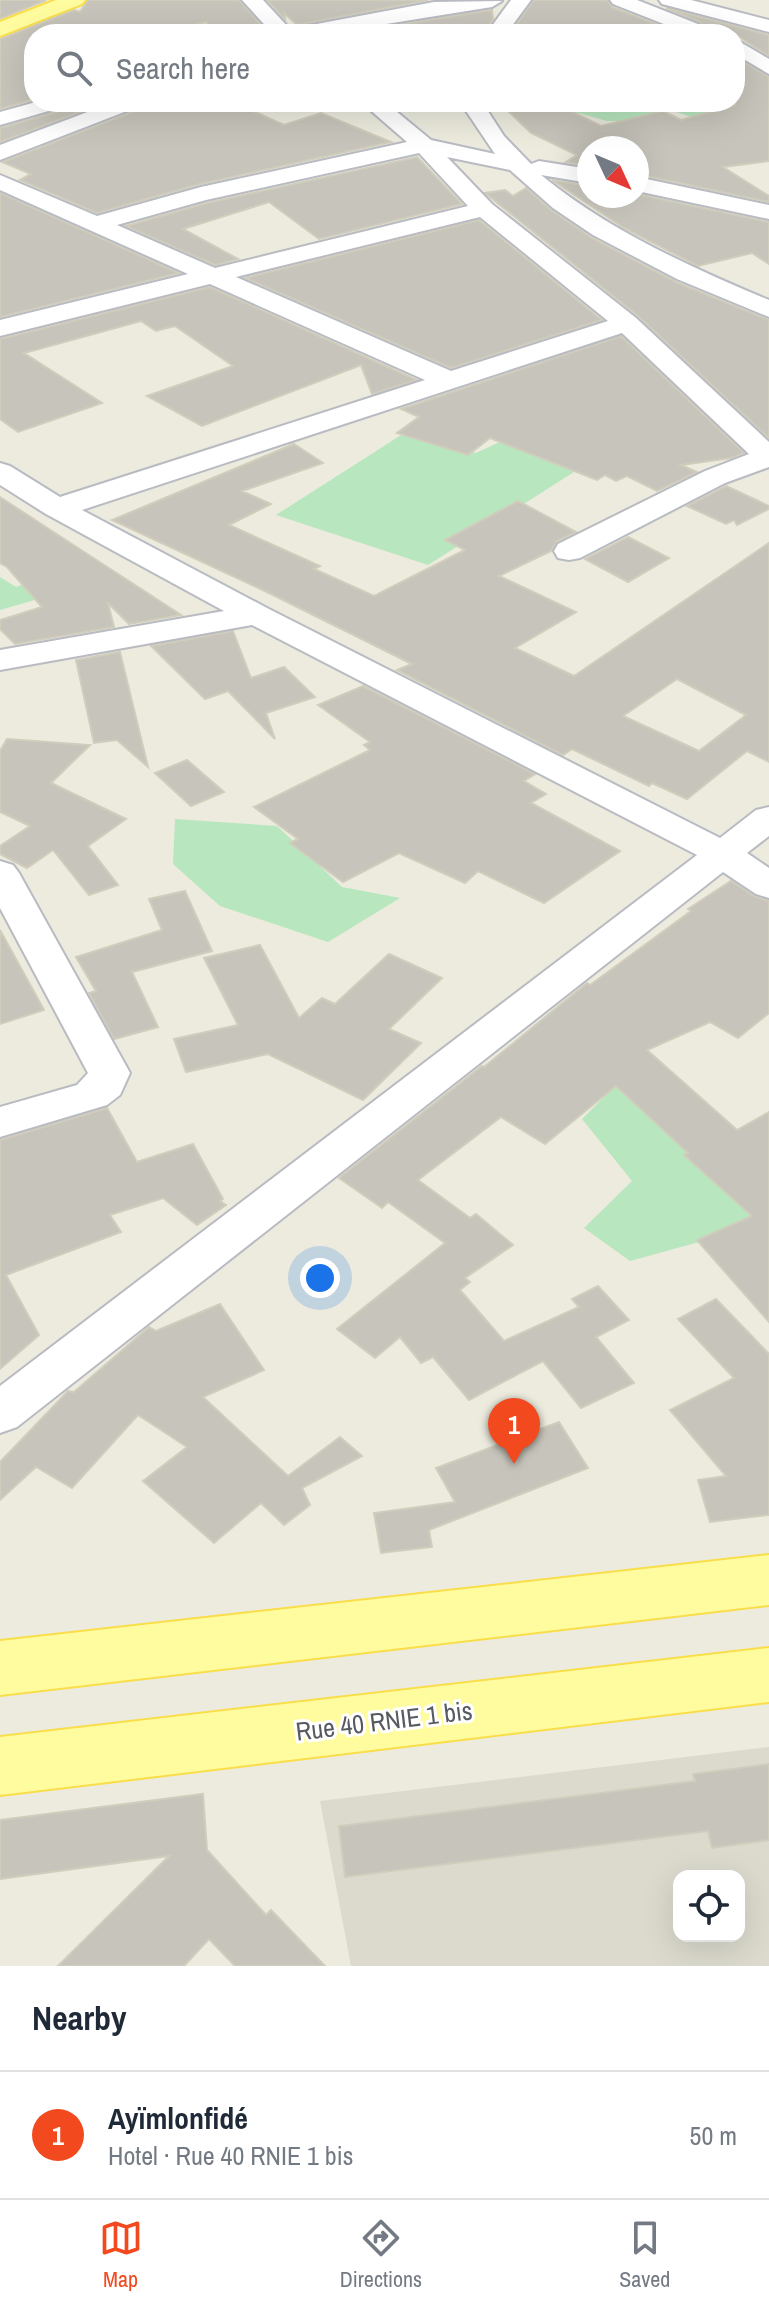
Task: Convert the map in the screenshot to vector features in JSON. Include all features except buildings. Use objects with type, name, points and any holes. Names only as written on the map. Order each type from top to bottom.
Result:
[{"type":"main road","points":[[0,30],[75,0]]},
{"type":"main road","points":[[0,1668],[769,1580]]},
{"type":"main road","name":"Rue 40 RNIE 1 bis","points":[[0,1766],[769,1675]]},
{"type":"street","points":[[252,0],[275,24]]},
{"type":"street","points":[[501,24],[521,0]]},
{"type":"street","points":[[620,0],[681,24]]},
{"type":"street","points":[[669,0],[769,26]]},
{"type":"street","points":[[476,24],[493,1]]},
{"type":"street","points":[[347,24],[493,1]]},
{"type":"street","points":[[745,52],[769,68]]},
{"type":"street","points":[[0,119],[24,112]]},
{"type":"street","points":[[0,153],[107,112]]},
{"type":"street","points":[[384,112],[424,145],[484,209],[627,323],[768,457],[715,477],[569,551]]},
{"type":"street","points":[[477,112],[484,125],[530,167],[590,213],[709,276],[769,299]]},
{"type":"street","points":[[497,112],[530,167],[560,201],[633,247],[769,309]]},
{"type":"street","points":[[95,224],[228,187],[424,145],[577,174]]},
{"type":"street","points":[[0,182],[450,381]]},
{"type":"street","points":[[649,187],[769,212]]},
{"type":"street","points":[[0,328],[484,209]]},
{"type":"street","points":[[57,508],[627,323]]},
{"type":"street","points":[[0,472],[57,508],[256,615],[723,854],[769,886]]},
{"type":"street","points":[[0,660],[256,615]]},
{"type":"street","points":[[0,1413],[769,818]]},
{"type":"street","points":[[0,873],[109,1073],[105,1085],[92,1095],[0,1122]]},
{"type":"shaded area","points":[[769,1747],[769,1966],[351,1966],[320,1801]]},
{"type":"green space","points":[[574,112],[656,112],[620,121],[607,121]]},
{"type":"green space","points":[[677,112],[730,112],[739,115],[703,121]]},
{"type":"green space","points":[[551,418],[610,449],[428,565],[276,515],[409,430],[476,453]]},
{"type":"green space","points":[[88,561],[113,570],[52,595],[0,610],[0,577],[16,587]]},
{"type":"green space","points":[[175,819],[277,826],[342,887],[400,898],[328,942],[220,906],[173,864]]},
{"type":"green space","points":[[632,1069],[769,1211],[710,1239],[630,1261],[584,1228],[632,1181],[582,1119]]},
{"type":"place","name":"Ayïmlonfidé","points":[[514,1464]]}]
